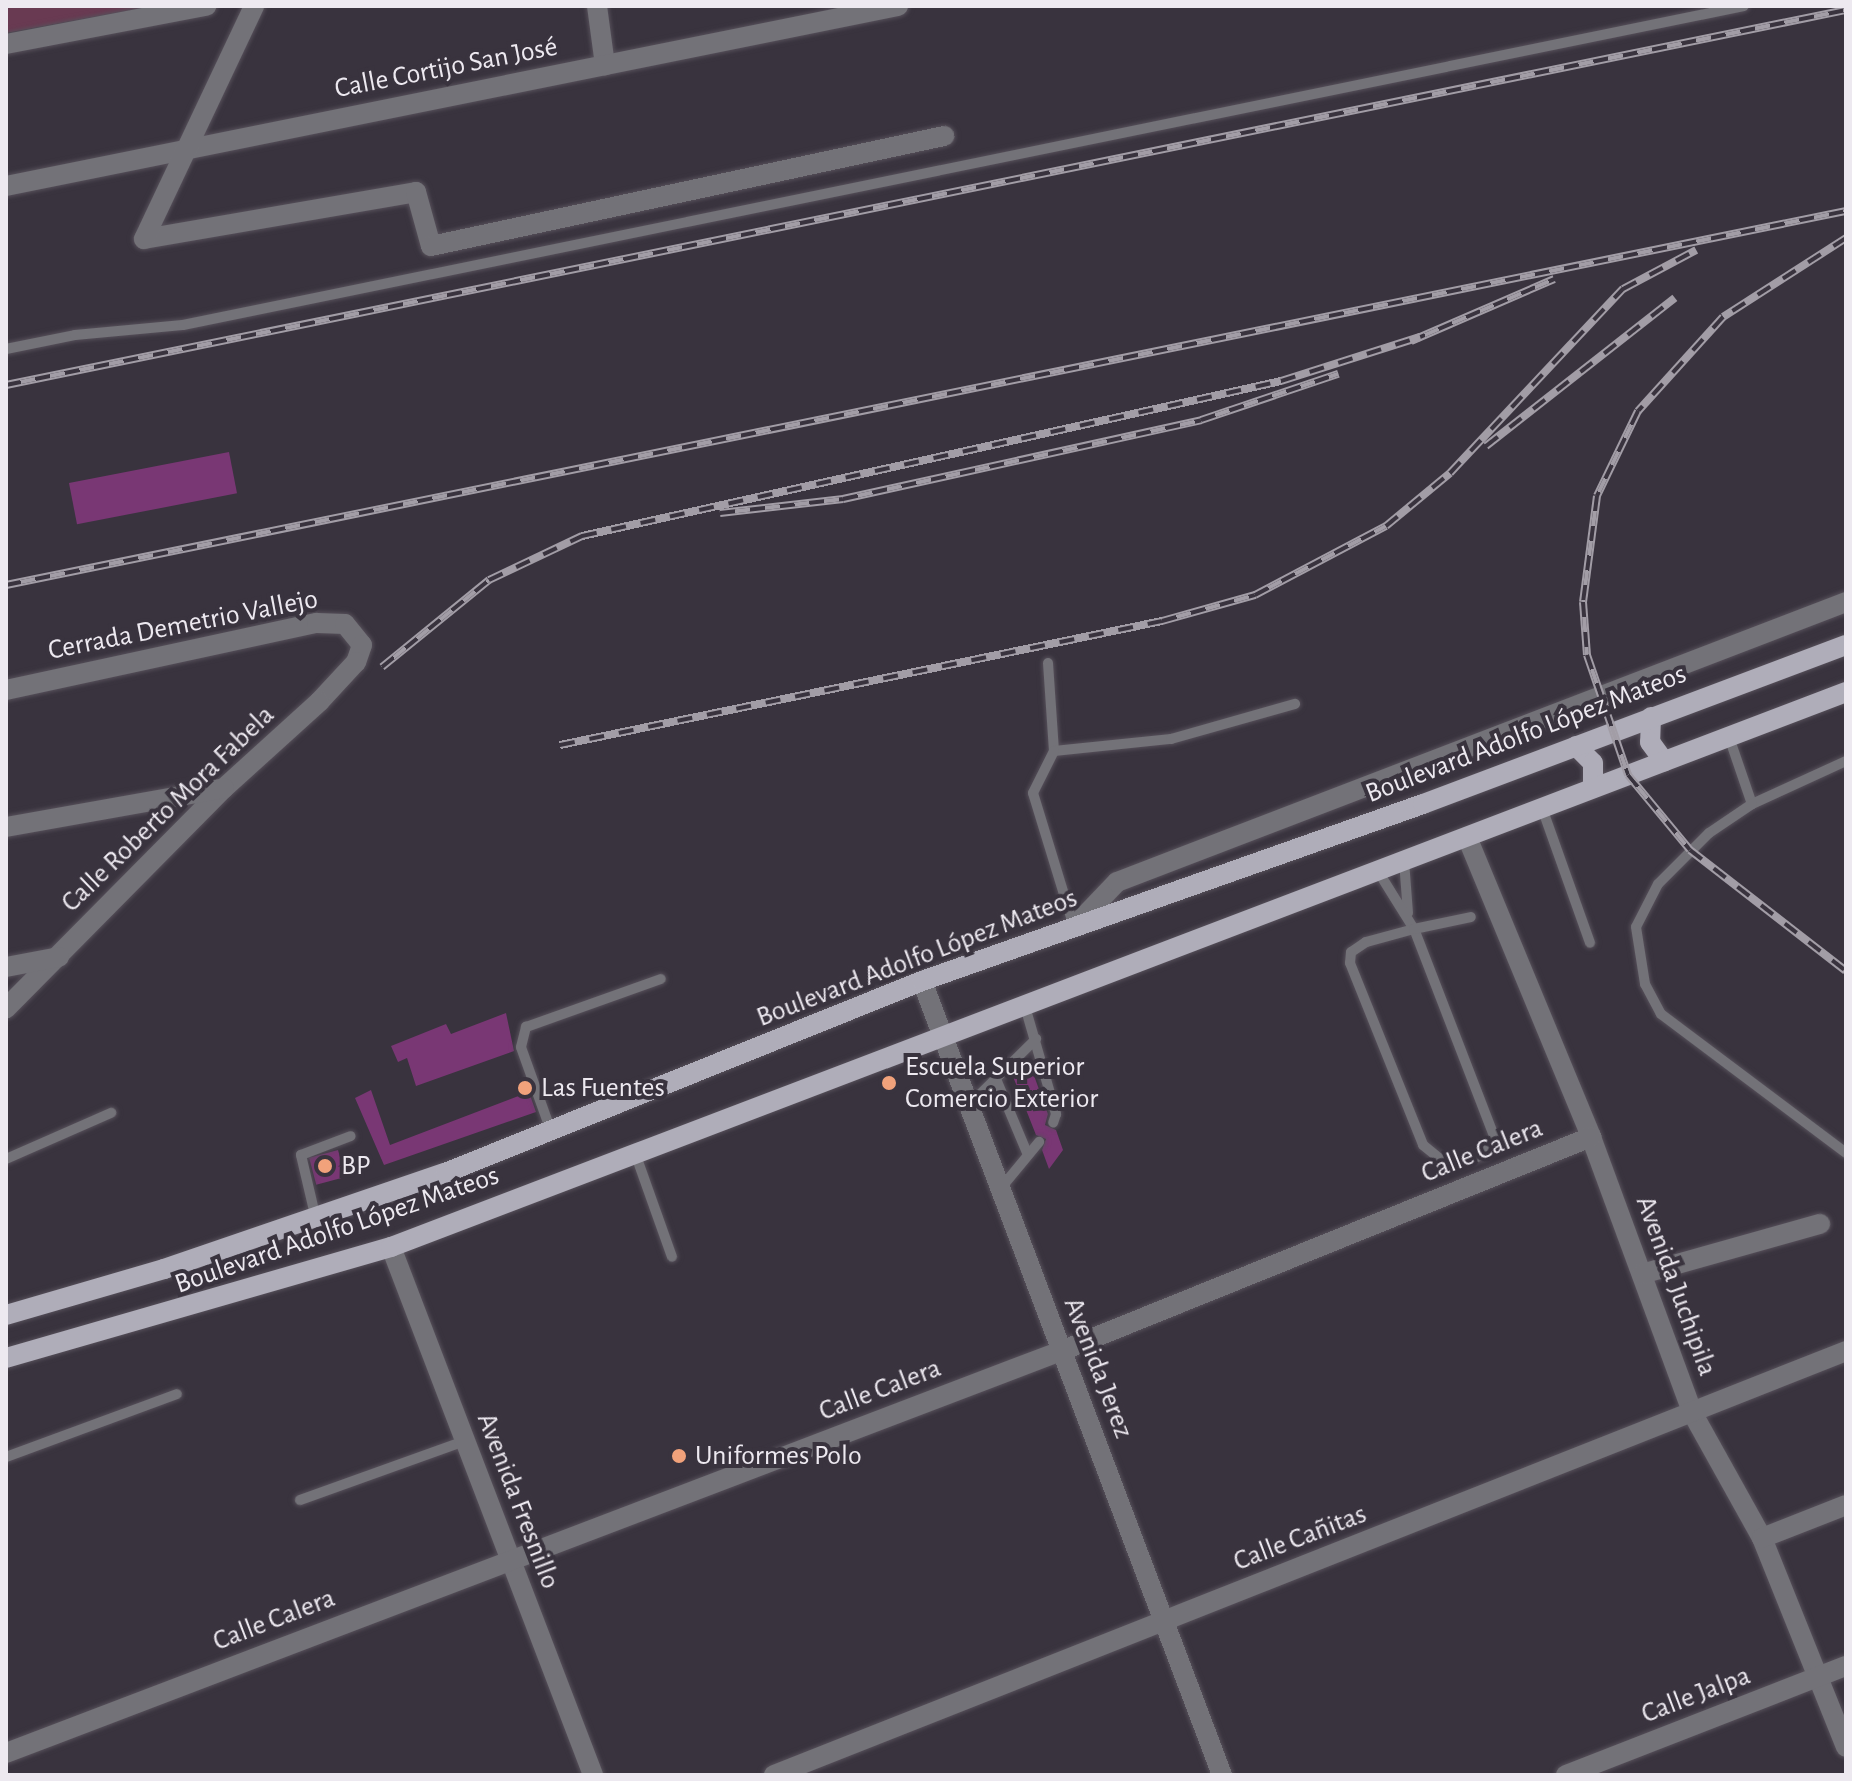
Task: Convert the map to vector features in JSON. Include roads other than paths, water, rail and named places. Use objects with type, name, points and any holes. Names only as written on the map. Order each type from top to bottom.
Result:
[{"type":"main road","name":"Boulevard Adolfo López Mateos","points":[[6,1315],[316,1219],[552,1133],[922,981],[1576,746],[1846,645]]},
{"type":"main road","name":"Boulevard Adolfo López Mateos","points":[[6,1358],[391,1247],[1376,868],[1467,837],[1846,692]]},
{"type":"main road","points":[[1651,717],[1650,742],[1664,761]]},
{"type":"main road","points":[[1576,746],[1593,763],[1593,788]]},
{"type":"street","points":[[6,44],[206,6]]},
{"type":"street","points":[[254,6],[144,239],[416,192],[431,246],[944,136]]},
{"type":"street","points":[[597,6],[605,65]]},
{"type":"street","name":"Calle Cortijo San José","points":[[6,186],[898,6]]},
{"type":"street","points":[[1074,927],[1117,882],[1846,602]]},
{"type":"street","name":"Cerrada Demetrio Vallejo","points":[[6,690],[317,623],[345,624],[362,645]]},
{"type":"street","name":"Calle Roberto Mora Fabela","points":[[6,1008],[224,788],[330,691],[356,662],[362,645]]},
{"type":"street","points":[[6,827],[224,788]]},
{"type":"street","name":"Avenida Juchipila","points":[[1467,837],[1591,1137],[1693,1414],[1762,1538],[1846,1747]]},
{"type":"street","points":[[6,967],[59,957]]},
{"type":"street","name":"Avenida Jerez","points":[[922,981],[945,1033],[1000,1189],[1166,1620],[1222,1775]]},
{"type":"street","name":"Calle Calera","points":[[6,1753],[1061,1351],[1591,1137]]},
{"type":"street","points":[[1642,1274],[1820,1224]]},
{"type":"street","name":"Avenida Fresnillo","points":[[391,1247],[593,1775]]},
{"type":"street","name":"Calle Cañitas","points":[[774,1775],[1846,1351]]},
{"type":"street","points":[[1762,1538],[1846,1505]]},
{"type":"street","name":"Calle Jalpa","points":[[1566,1775],[1846,1666]]},
{"type":"lane","points":[[6,349],[75,335],[183,325],[1744,6]]},
{"type":"lane","points":[[1048,663],[1054,751],[1033,793],[1074,927]]},
{"type":"lane","points":[[1054,751],[1171,739],[1295,704]]},
{"type":"lane","points":[[1729,737],[1752,804]]},
{"type":"lane","points":[[1846,761],[1752,804],[1674,865],[1646,900],[1636,927],[1640,964],[1661,1014],[1846,1153]]},
{"type":"lane","points":[[1542,808],[1590,943]]},
{"type":"lane","points":[[1404,859],[1408,915]]},
{"type":"lane","points":[[1376,868],[1408,915],[1414,929],[1494,1136],[1485,1154],[1449,1166],[1423,1145],[1350,963],[1351,952],[1366,942],[1414,929],[1471,917]]},
{"type":"lane","points":[[552,1133],[521,1047],[526,1027],[661,979]]},
{"type":"lane","points":[[1024,1003],[1056,1114],[1053,1123]]},
{"type":"lane","points":[[970,1104],[1036,1039]]},
{"type":"lane","points":[[996,1079],[1028,1155]]},
{"type":"lane","points":[[6,1159],[111,1113]]},
{"type":"lane","points":[[316,1219],[301,1155],[351,1136]]},
{"type":"lane","points":[[1000,1189],[1039,1142]]},
{"type":"lane","points":[[635,1153],[672,1257]]},
{"type":"lane","points":[[6,1457],[177,1394]]},
{"type":"lane","points":[[300,1500],[465,1441]]},
{"type":"railway","points":[[6,385],[1846,10]]},
{"type":"railway","points":[[6,585],[1846,211]]},
{"type":"railway","points":[[1846,238],[1723,317],[1638,411],[1597,496],[1583,602],[1587,655],[1628,775],[1690,850],[1846,971]]},
{"type":"railway","points":[[560,745],[1162,621],[1255,595],[1386,526],[1450,473],[1623,289],[1696,250]]},
{"type":"railway","points":[[1411,341],[1554,279]]},
{"type":"railway","points":[[1486,446],[1675,298]]},
{"type":"railway","points":[[382,667],[489,580],[582,536],[1281,381],[1420,337]]},
{"type":"railway","points":[[720,513],[843,499],[1201,420],[1338,374]]},
{"type":"place","name":"Escuela Superior Comercio Exterior","points":[[889,1083]]},
{"type":"place","name":"Las Fuentes","points":[[525,1088]]},
{"type":"place","name":"BP","points":[[325,1166]]},
{"type":"place","name":"Uniformes Polo","points":[[679,1456]]}]
